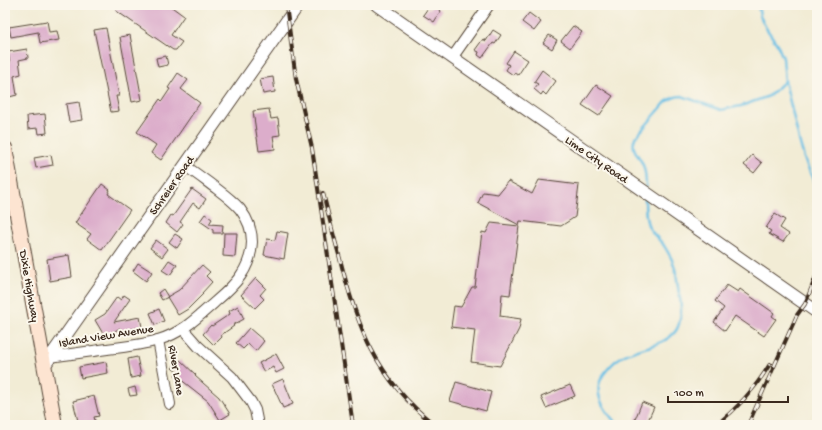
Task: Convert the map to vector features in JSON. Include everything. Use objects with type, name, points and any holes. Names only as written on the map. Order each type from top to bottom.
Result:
[{"type":"main road","name":"Dixie Highway","points":[[5,148],[47,361],[55,425]]},
{"type":"street","name":"Schreier Road","points":[[47,361],[298,5]]},
{"type":"street","name":"Lime City Road","points":[[377,5],[817,312]]},
{"type":"street","points":[[452,58],[489,5]]},
{"type":"street","name":"Island View Avenue","points":[[47,361],[158,340],[188,326],[219,299],[240,277],[248,262],[251,250],[252,237],[247,219],[231,200],[185,166]]},
{"type":"street","points":[[183,329],[198,346],[232,377],[256,410],[258,425]]},
{"type":"street","name":"River Lane","points":[[158,340],[170,404]]},
{"type":"building","points":[[119,5],[169,5],[184,16],[171,35],[182,42],[176,50],[173,50],[115,10]]},
{"type":"building","points":[[433,5],[441,11],[434,22],[423,15],[428,8],[430,9]]},
{"type":"building","points":[[529,13],[541,22],[534,31],[522,22]]},
{"type":"building","points":[[47,21],[49,32],[57,31],[59,40],[40,43],[38,32],[11,37],[9,27]]},
{"type":"building","points":[[573,26],[582,32],[570,48],[561,41]]},
{"type":"building","points":[[106,28],[119,96],[116,96],[119,111],[111,112],[94,30]]},
{"type":"building","points":[[493,30],[501,35],[482,58],[478,55],[479,52],[475,50],[483,39],[486,41]]},
{"type":"building","points":[[130,35],[142,100],[132,102],[120,37]]},
{"type":"building","points":[[549,35],[557,40],[552,49],[543,43]]},
{"type":"building","points":[[27,49],[28,58],[19,60],[21,74],[14,76],[17,95],[9,97],[5,73],[5,64],[10,63],[8,52]]},
{"type":"building","points":[[514,51],[528,60],[518,75],[514,73],[513,75],[506,70],[509,65],[506,63]]},
{"type":"building","points":[[166,56],[168,65],[158,67],[156,58]]},
{"type":"building","points":[[542,70],[556,81],[546,95],[543,92],[541,95],[534,89],[538,84],[534,82]]},
{"type":"building","points":[[178,73],[188,80],[181,89],[200,103],[161,160],[151,153],[156,145],[137,132],[160,99],[162,101],[170,89],[168,88]]},
{"type":"building","points":[[273,77],[275,92],[263,94],[260,79]]},
{"type":"building","points":[[596,85],[613,96],[599,116],[582,105]]},
{"type":"building","points":[[79,102],[82,120],[69,122],[66,104]]},
{"type":"building","points":[[269,109],[271,119],[278,118],[280,135],[273,136],[275,149],[259,151],[253,111]]},
{"type":"building","points":[[45,114],[47,133],[39,134],[38,128],[28,129],[27,116]]},
{"type":"building","points":[[51,155],[53,165],[36,168],[34,158]]},
{"type":"building","points":[[752,155],[762,163],[754,173],[744,165]]},
{"type":"building","points":[[539,180],[579,185],[575,217],[561,226],[520,221],[519,225],[478,203],[483,192],[498,194],[508,181],[532,194]]},
{"type":"building","points":[[102,184],[110,190],[108,194],[130,210],[102,250],[87,239],[91,234],[75,223]]},
{"type":"building","points":[[192,189],[206,199],[200,208],[193,203],[180,222],[183,224],[177,232],[166,223],[171,215],[173,216]]},
{"type":"building","points":[[205,214],[212,219],[209,224],[223,225],[222,233],[213,233],[213,230],[200,221]]},
{"type":"building","points":[[775,214],[785,220],[780,228],[789,234],[783,242],[769,234],[771,231],[766,228]]},
{"type":"building","points":[[491,223],[519,226],[510,295],[502,294],[500,316],[521,319],[519,329],[500,366],[471,362],[475,330],[451,327],[454,306],[461,307],[472,287],[475,287],[482,232],[486,233]]},
{"type":"building","points":[[277,231],[288,233],[284,259],[264,255],[267,239],[275,240]]},
{"type":"building","points":[[224,233],[237,233],[235,257],[223,256]]},
{"type":"building","points":[[175,234],[183,239],[177,248],[169,242]]},
{"type":"building","points":[[156,240],[168,249],[162,257],[150,248]]},
{"type":"building","points":[[69,255],[72,277],[50,281],[47,259]]},
{"type":"building","points":[[169,260],[177,265],[170,275],[162,270]]},
{"type":"building","points":[[138,263],[152,272],[146,281],[133,271]]},
{"type":"building","points":[[202,265],[210,272],[206,276],[212,282],[202,293],[203,294],[188,309],[178,315],[167,297],[179,290]]},
{"type":"building","points":[[256,278],[266,288],[260,295],[264,299],[255,308],[241,295]]},
{"type":"building","points":[[727,285],[738,292],[740,289],[774,313],[772,316],[776,319],[764,336],[735,316],[725,331],[714,322],[724,308],[715,301]]},
{"type":"building","points":[[163,289],[168,297],[162,300],[158,293]]},
{"type":"building","points":[[124,295],[130,299],[114,322],[140,317],[142,327],[121,331],[120,328],[105,337],[95,320],[105,314],[117,297],[121,300]]},
{"type":"building","points":[[238,306],[244,319],[233,325],[234,326],[221,335],[222,337],[214,345],[203,334],[211,325],[212,326],[230,314],[229,311]]},
{"type":"building","points":[[159,309],[164,321],[155,325],[150,313]]},
{"type":"building","points":[[249,328],[264,341],[256,351],[248,344],[243,349],[236,343]]},
{"type":"building","points":[[276,354],[284,369],[276,373],[273,367],[264,372],[259,363]]},
{"type":"building","points":[[137,357],[141,376],[131,378],[128,359]]},
{"type":"building","points":[[180,360],[196,375],[195,376],[219,397],[230,414],[220,420],[208,401],[175,375],[177,372],[172,368]]},
{"type":"building","points":[[106,362],[108,373],[81,378],[79,367]]},
{"type":"building","points":[[283,379],[293,404],[283,408],[272,384]]},
{"type":"building","points":[[456,382],[491,392],[486,411],[450,401]]},
{"type":"building","points":[[570,385],[575,396],[546,408],[541,397]]},
{"type":"building","points":[[135,387],[137,395],[130,396],[128,389]]},
{"type":"building","points":[[94,396],[99,416],[94,417],[96,424],[79,425],[73,401]]},
{"type":"building","points":[[642,402],[654,407],[646,425],[641,425],[634,422]]},
{"type":"waterway","points":[[758,5],[760,16],[777,44],[783,58],[785,81],[799,140],[804,158],[817,189]]},
{"type":"waterway","points":[[646,187],[645,170],[634,149],[635,138],[671,98],[682,96],[721,110],[741,106],[769,96],[785,81]]},
{"type":"waterway","points":[[618,425],[607,412],[600,399],[599,385],[602,377],[610,366],[621,357],[667,339],[677,329],[681,316],[681,302],[675,268],[663,244],[649,228],[646,215],[645,198]]},
{"type":"railway","points":[[286,5],[296,79],[312,148],[353,425]]},
{"type":"railway","points":[[323,193],[353,304],[371,349],[383,370],[398,389],[415,408],[435,425]]},
{"type":"railway","points":[[748,425],[797,315],[805,304],[817,274]]},
{"type":"railway","points":[[716,425],[732,412],[746,397],[770,364]]}]
